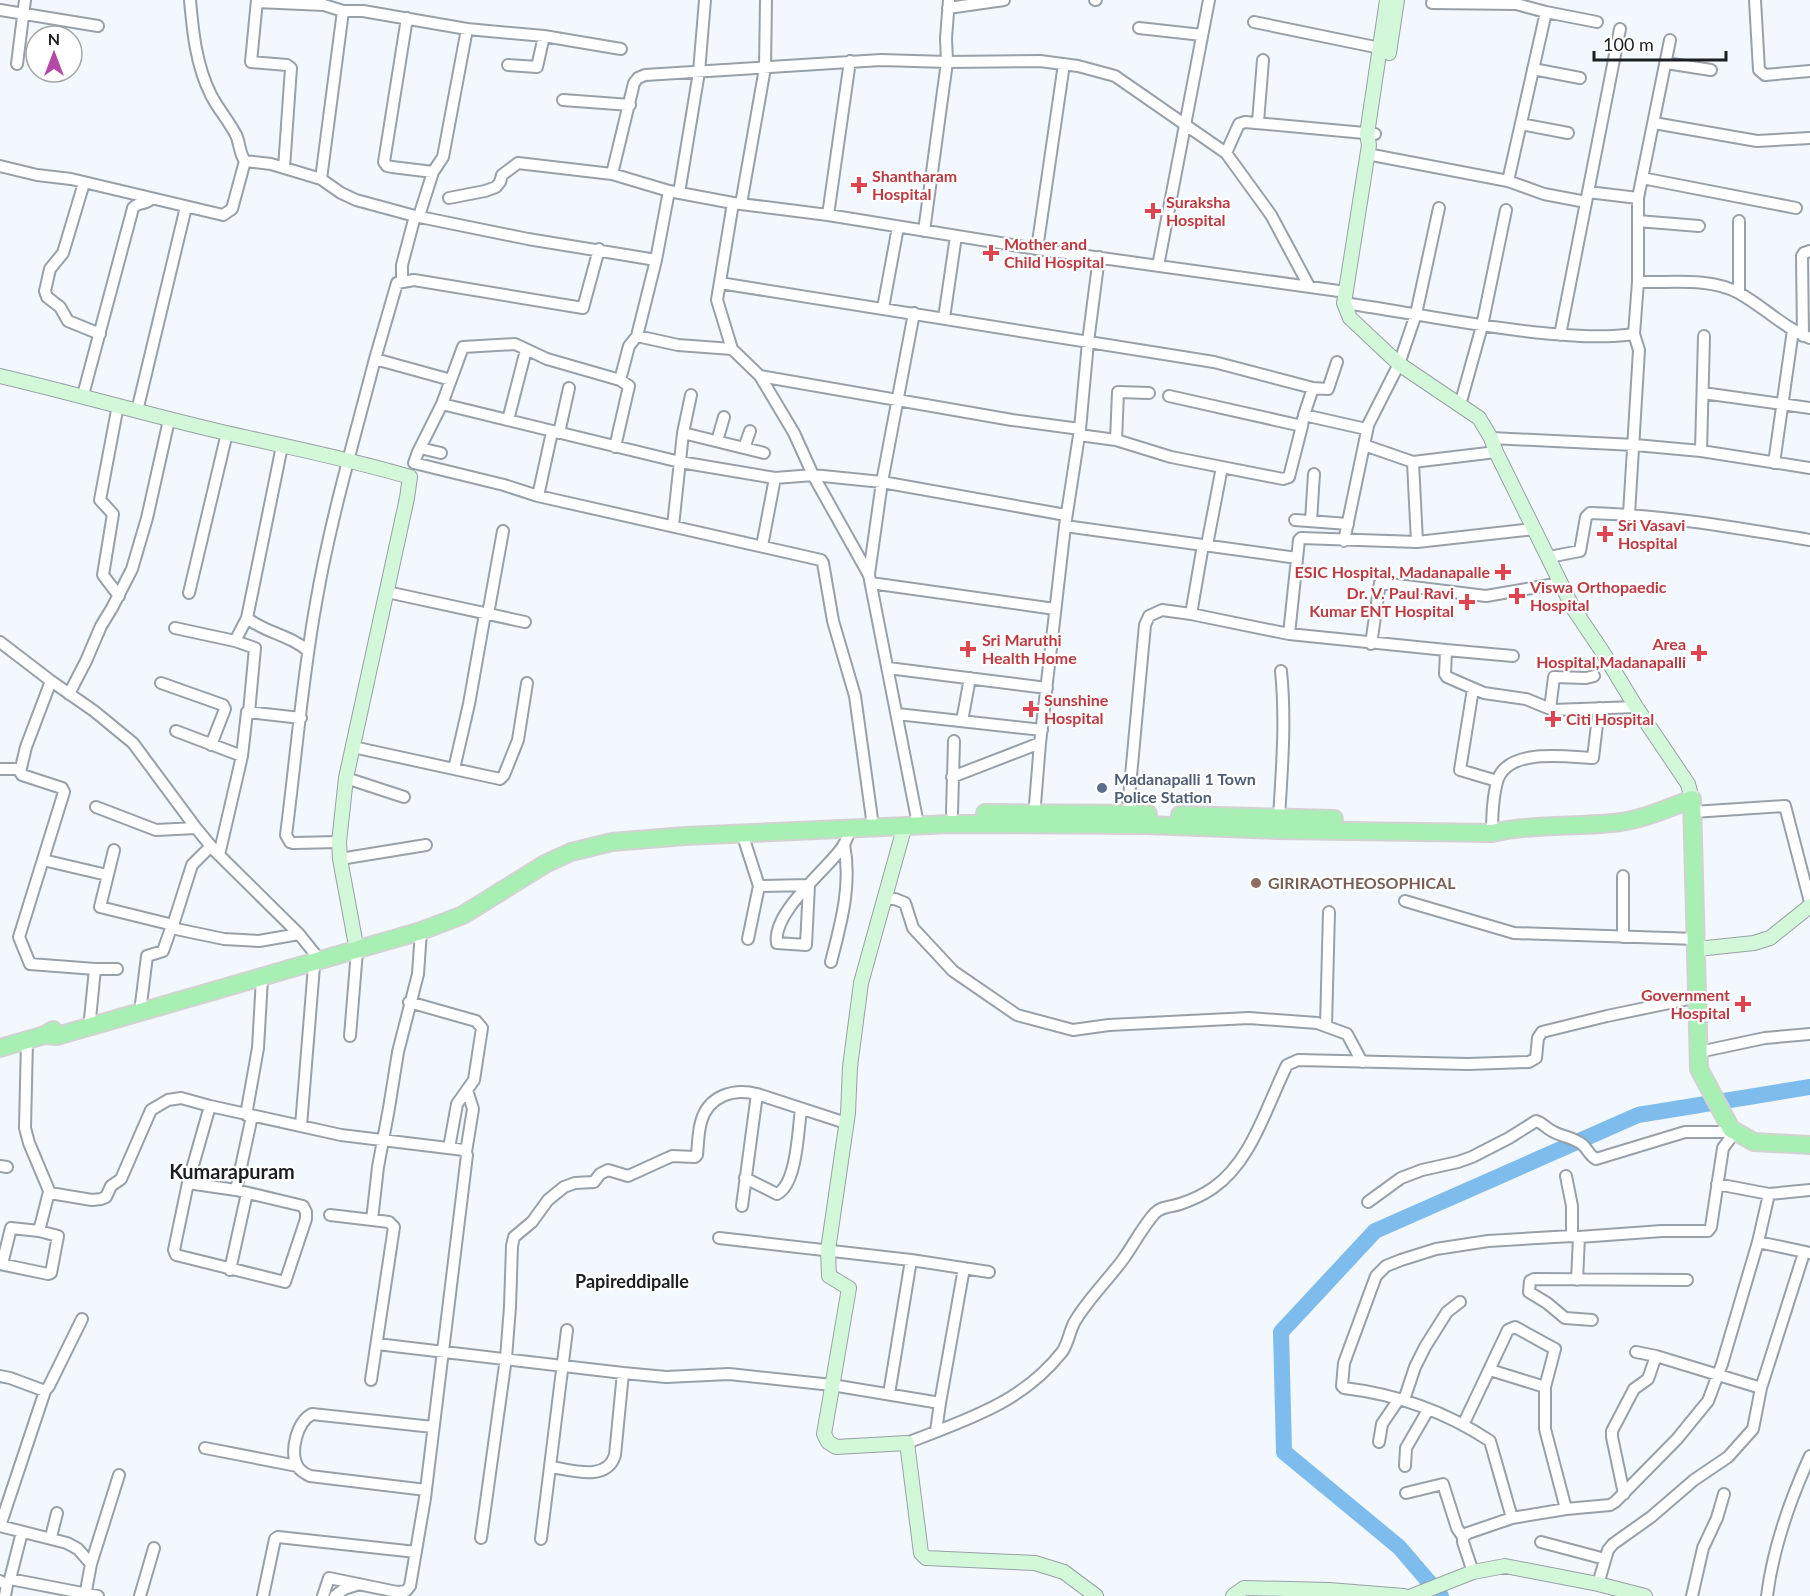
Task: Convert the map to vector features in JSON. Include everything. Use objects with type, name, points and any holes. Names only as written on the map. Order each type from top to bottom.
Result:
[{"type":"main road","points":[[1369,142],[1380,48],[1392,1]]},
{"type":"main road","points":[[1392,1],[1345,298],[1350,318],[1399,364],[1479,418],[1574,608],[1688,784],[1692,805],[1701,1073],[1732,1130],[1754,1142],[1810,1145]]},
{"type":"main road","points":[[0,376],[282,446],[412,470],[346,778],[339,842],[340,859],[357,946]]},
{"type":"main road","points":[[0,1048],[141,1004],[421,931],[463,915],[544,864],[593,845],[675,836],[851,828],[913,822],[1034,819],[1510,829],[1614,823],[1692,805]]},
{"type":"main road","points":[[357,946],[443,913],[540,855],[582,836],[604,831],[650,827],[872,819],[913,822],[952,813],[1034,819]]},
{"type":"main road","points":[[1127,820],[1279,818],[1492,829]]},
{"type":"main road","points":[[913,822],[884,899],[861,983],[850,1067],[846,1123],[828,1250],[830,1276],[849,1288],[824,1434],[828,1442],[836,1447],[907,1443],[923,1556],[926,1558],[1035,1563],[1064,1572],[1096,1596]]},
{"type":"main road","points":[[1697,944],[1754,943],[1770,938],[1810,904]]},
{"type":"main road","points":[[45,1035],[57,1036],[262,978],[315,958]]},
{"type":"main road","points":[[1412,1596],[1468,1574],[1505,1566],[1598,1584],[1645,1596]]},
{"type":"main road","points":[[1233,1596],[1244,1588],[1329,1590],[1404,1596]]},
{"type":"street","points":[[17,64],[25,0]]},
{"type":"street","points":[[190,0],[193,39],[200,64],[211,94],[236,136],[245,161],[284,168],[321,179],[356,200],[417,216],[528,239],[656,260]]},
{"type":"street","points":[[621,380],[628,346],[637,336],[674,192],[699,72],[705,0]]},
{"type":"street","points":[[766,0],[765,68],[717,300],[732,349],[760,376],[794,433],[813,475],[870,579],[897,714],[913,822]]},
{"type":"street","points":[[924,231],[947,62],[946,38],[949,4],[1004,0]]},
{"type":"street","points":[[1158,266],[1209,0]]},
{"type":"street","points":[[1755,0],[1759,70],[1762,74],[1810,71]]},
{"type":"street","points":[[284,168],[291,68],[287,65],[251,62],[257,1],[324,5],[343,11],[363,5],[407,18],[467,29],[544,36],[621,49]]},
{"type":"street","points":[[1432,3],[1516,4],[1597,22]]},
{"type":"street","points":[[0,10],[98,26]]},
{"type":"street","points":[[321,179],[343,11]]},
{"type":"street","points":[[1508,182],[1546,12]]},
{"type":"street","points":[[407,18],[384,162],[387,166],[433,172]]},
{"type":"street","points":[[1254,22],[1380,48]]},
{"type":"street","points":[[1139,28],[1202,35]]},
{"type":"street","points":[[402,282],[402,265],[417,216],[433,172],[443,157],[467,29]]},
{"type":"street","points":[[1560,335],[1620,29]]},
{"type":"street","points":[[508,65],[537,67],[544,36]]},
{"type":"street","points":[[1629,514],[1639,350],[1634,334],[1638,282],[1638,198],[1670,40]]},
{"type":"street","points":[[612,174],[634,83],[645,75],[882,60],[1040,61],[1064,64],[1115,76],[1226,153],[1271,215],[1309,286]]},
{"type":"street","points":[[1258,122],[1263,60]]},
{"type":"street","points":[[828,215],[850,62]]},
{"type":"street","points":[[1666,63],[1711,70]]},
{"type":"street","points":[[1037,249],[1064,64]]},
{"type":"street","points":[[1533,69],[1580,78]]},
{"type":"street","points":[[563,100],[630,105]]},
{"type":"street","points":[[1226,153],[1239,124],[1258,122],[1369,142],[1544,194],[1638,198]]},
{"type":"street","points":[[1654,123],[1757,141],[1810,138]]},
{"type":"street","points":[[1521,124],[1568,133]]},
{"type":"street","points":[[0,166],[224,215],[232,209],[245,161]]},
{"type":"street","points":[[449,198],[495,187],[502,175],[518,163],[612,174],[674,192],[737,204],[828,215],[1099,258],[1309,286],[1345,298],[1482,326],[1588,337],[1634,334]]},
{"type":"street","points":[[1642,177],[1796,208]]},
{"type":"street","points":[[84,183],[63,253],[50,269],[45,291],[47,297],[60,307],[68,321],[100,334]]},
{"type":"street","points":[[83,395],[133,208],[151,199]]},
{"type":"street","points":[[138,411],[186,207]]},
{"type":"street","points":[[1344,541],[1368,426],[1399,364],[1416,314],[1439,208]]},
{"type":"street","points":[[1460,405],[1482,326],[1506,210]]},
{"type":"street","points":[[1638,221],[1699,226]]},
{"type":"street","points":[[1739,221],[1739,293]]},
{"type":"street","points":[[883,308],[898,227]]},
{"type":"street","points":[[944,318],[956,236]]},
{"type":"street","points":[[339,842],[293,843],[287,838],[308,651],[321,573],[375,359],[397,283],[414,280],[583,308],[599,249]]},
{"type":"street","points":[[1774,463],[1783,404],[1802,335],[1802,256],[1810,251]]},
{"type":"street","points":[[1034,819],[1055,609],[1099,258]]},
{"type":"street","points":[[1638,282],[1721,285],[1739,293],[1802,335]]},
{"type":"street","points":[[720,283],[1214,362],[1313,388],[1328,389],[1337,362]]},
{"type":"street","points":[[870,579],[882,482],[914,313]]},
{"type":"street","points":[[637,336],[678,345],[732,349]]},
{"type":"street","points":[[1701,451],[1704,336]]},
{"type":"street","points":[[615,447],[629,386],[621,380],[547,359],[515,344],[463,346],[442,404],[420,448],[412,470],[504,485],[537,496],[818,559],[823,563],[833,621],[855,696],[872,819]]},
{"type":"street","points":[[508,420],[526,350]]},
{"type":"street","points":[[375,359],[451,380]]},
{"type":"street","points":[[760,376],[1079,432],[1116,440],[1171,457],[1283,479],[1288,477],[1313,388]]},
{"type":"street","points":[[537,496],[569,388]]},
{"type":"street","points":[[1116,440],[1118,392],[1149,393]]},
{"type":"street","points":[[1703,393],[1810,408]]},
{"type":"street","points":[[673,526],[683,433],[691,395]]},
{"type":"street","points":[[1169,396],[1303,420],[1366,429],[1368,426]]},
{"type":"street","points":[[442,404],[680,462],[775,478],[813,475],[882,482],[1066,520],[1205,545],[1297,558]]},
{"type":"street","points":[[118,405],[100,500],[113,514],[103,575],[119,596]]},
{"type":"street","points":[[717,441],[724,417]]},
{"type":"street","points":[[69,694],[101,626],[132,569],[147,518],[170,420]]},
{"type":"street","points":[[744,448],[750,431]]},
{"type":"street","points":[[189,593],[227,433]]},
{"type":"street","points":[[683,433],[764,453]]},
{"type":"street","points":[[1364,445],[1413,462],[1493,445],[1635,445],[1701,451],[1810,468]]},
{"type":"street","points":[[235,641],[247,618],[282,446]]},
{"type":"street","points":[[420,448],[441,453]]},
{"type":"street","points":[[1413,462],[1417,542]]},
{"type":"street","points":[[1191,614],[1222,467]]},
{"type":"street","points":[[1311,521],[1314,474]]},
{"type":"street","points":[[762,546],[775,478]]},
{"type":"street","points":[[1549,557],[1580,551],[1586,517],[1590,513],[1629,514],[1810,540]]},
{"type":"street","points":[[1295,520],[1348,524]]},
{"type":"street","points":[[1288,634],[1301,538],[1417,542],[1534,529]]},
{"type":"street","points":[[453,769],[469,704],[502,531]]},
{"type":"street","points":[[870,579],[1055,609]]},
{"type":"street","points":[[1371,644],[1380,583],[1486,596],[1561,583]]},
{"type":"street","points":[[387,592],[525,622]]},
{"type":"street","points":[[1127,820],[1145,625],[1149,616],[1162,610],[1288,634],[1371,644],[1513,656]]},
{"type":"street","points":[[247,618],[261,628],[300,644],[308,651]]},
{"type":"street","points":[[175,628],[235,641],[255,648],[249,712],[246,714],[245,743],[219,855]]},
{"type":"street","points":[[0,642],[94,711],[133,743],[211,846],[299,934],[315,958],[301,1126]]},
{"type":"street","points":[[1446,650],[1445,674],[1447,677],[1484,693],[1526,699],[1561,711],[1636,707]]},
{"type":"street","points":[[888,668],[1047,688]]},
{"type":"street","points":[[1279,818],[1284,737],[1281,671]]},
{"type":"street","points":[[1550,709],[1554,677],[1594,676]]},
{"type":"street","points":[[962,722],[970,678]]},
{"type":"street","points":[[51,681],[26,747],[21,769],[22,774],[63,790],[19,937],[30,964],[117,969]]},
{"type":"street","points":[[161,683],[224,705],[225,709],[211,745]]},
{"type":"street","points":[[353,747],[502,778],[518,740],[527,683]]},
{"type":"street","points":[[1473,688],[1460,770],[1497,780]]},
{"type":"street","points":[[1492,829],[1497,780],[1503,772],[1513,763],[1535,756],[1593,758],[1599,708]]},
{"type":"street","points":[[249,712],[301,718]]},
{"type":"street","points":[[897,714],[1042,730]]},
{"type":"street","points":[[176,731],[242,756]]},
{"type":"street","points":[[952,813],[954,741]]},
{"type":"street","points":[[952,777],[1040,743]]},
{"type":"street","points":[[0,769],[21,769]]},
{"type":"street","points":[[346,778],[405,797]]},
{"type":"street","points":[[1692,805],[1785,806],[1810,904]]},
{"type":"street","points":[[96,807],[156,830],[196,828]]},
{"type":"street","points":[[809,885],[806,944],[777,943],[786,914],[809,885],[844,844],[851,828]]},
{"type":"street","points":[[742,833],[759,886],[748,939]]},
{"type":"street","points":[[831,962],[846,894],[847,866],[844,844]]},
{"type":"street","points":[[340,859],[426,845]]},
{"type":"street","points":[[141,1004],[147,956],[163,951],[174,926],[192,865],[211,846]]},
{"type":"street","points":[[114,850],[100,907],[174,926],[176,929],[225,939],[259,941],[299,934]]},
{"type":"street","points":[[43,860],[107,875]]},
{"type":"street","points":[[1623,876],[1623,937]]},
{"type":"street","points":[[759,886],[809,885]]},
{"type":"street","points":[[884,899],[895,899],[905,903],[913,928],[953,971],[1017,1015],[1073,1030],[1109,1025],[1249,1018],[1317,1023],[1347,1034],[1362,1062]]},
{"type":"street","points":[[1405,901],[1514,933],[1623,937],[1697,944]]},
{"type":"street","points":[[1326,1026],[1329,912]]},
{"type":"street","points":[[372,1220],[382,1141],[398,1052],[418,974],[421,931]]},
{"type":"street","points":[[350,1036],[357,946]]},
{"type":"street","points":[[90,1019],[95,969]]},
{"type":"street","points":[[230,1270],[242,1191],[258,1048],[262,978]]},
{"type":"street","points":[[907,1443],[1003,1404],[1047,1370],[1064,1350],[1074,1322],[1124,1259],[1153,1215],[1163,1207],[1198,1197],[1213,1188],[1231,1174],[1241,1162],[1287,1065],[1298,1060],[1468,1064],[1529,1062],[1536,1058],[1538,1038],[1542,1032],[1698,997]]},
{"type":"street","points":[[409,1002],[476,1021],[482,1028],[474,1080],[460,1098],[454,1112],[449,1148]]},
{"type":"street","points":[[1699,1052],[1765,1038],[1810,1034]]},
{"type":"street","points":[[27,1040],[25,1128],[50,1192],[39,1231]]},
{"type":"street","points":[[323,1596],[328,1578],[398,1592],[405,1591],[410,1586],[426,1490],[473,1109],[467,1090]]},
{"type":"street","points":[[481,1538],[506,1358],[512,1246],[518,1232],[534,1219],[548,1200],[570,1184],[594,1182],[605,1171],[628,1176],[672,1156],[695,1157],[700,1123],[704,1114],[718,1097],[731,1092],[757,1094],[846,1123]]},
{"type":"street","points":[[742,1206],[757,1094]]},
{"type":"street","points":[[50,1192],[92,1200],[105,1197],[111,1186],[121,1179],[151,1110],[168,1100],[181,1098],[301,1126],[382,1141],[466,1152]]},
{"type":"street","points":[[188,1182],[242,1191],[303,1206],[306,1220],[285,1282],[176,1255],[174,1250],[188,1182],[210,1106]]},
{"type":"street","points":[[745,1178],[777,1194],[781,1192],[791,1178],[801,1109]]},
{"type":"street","points":[[1368,1202],[1401,1178],[1472,1157],[1509,1138],[1532,1122],[1540,1121],[1554,1132],[1566,1135],[1578,1142],[1592,1157],[1600,1159],[1685,1132],[1732,1130]]},
{"type":"street","points":[[1512,1518],[1490,1441],[1463,1425],[1402,1399],[1376,1392],[1344,1388],[1341,1382],[1344,1363],[1376,1276],[1386,1266],[1436,1249],[1488,1241],[1662,1231],[1708,1231],[1711,1227],[1723,1148],[1732,1130]]},
{"type":"street","points":[[1566,1176],[1571,1200],[1578,1280]]},
{"type":"street","points":[[1717,1184],[1769,1194],[1810,1190]]},
{"type":"street","points":[[1463,1537],[1468,1533],[1512,1518],[1566,1509],[1610,1505],[1624,1494],[1677,1439],[1708,1401],[1758,1242],[1769,1194]]},
{"type":"street","points":[[330,1215],[389,1222],[394,1227],[371,1380]]},
{"type":"street","points":[[11,1228],[39,1231],[56,1235],[58,1238],[51,1273],[45,1274],[1,1264],[11,1228]]},
{"type":"street","points":[[718,1238],[911,1260],[988,1272]]},
{"type":"street","points":[[1598,1584],[1608,1550],[1619,1539],[1651,1517],[1694,1480],[1728,1457],[1753,1429],[1761,1388],[1807,1253],[1758,1242]]},
{"type":"street","points":[[889,1394],[911,1260]]},
{"type":"street","points":[[936,1431],[964,1268]]},
{"type":"street","points":[[1592,1320],[1565,1318],[1528,1290],[1530,1281],[1534,1279],[1688,1280]]},
{"type":"street","points":[[1379,1442],[1382,1424],[1402,1399],[1425,1347],[1447,1312],[1460,1302]]},
{"type":"street","points":[[82,1319],[50,1386],[45,1391],[0,1526],[51,1537],[78,1549],[91,1564]]},
{"type":"street","points":[[1463,1425],[1508,1330],[1515,1327],[1555,1349],[1545,1387],[1545,1429],[1566,1509]]},
{"type":"street","points":[[541,1539],[567,1330]]},
{"type":"street","points":[[377,1344],[666,1377],[729,1374],[832,1384],[940,1403]]},
{"type":"street","points":[[1636,1352],[1761,1388]]},
{"type":"street","points":[[1624,1494],[1612,1431],[1634,1389],[1648,1379],[1656,1356]]},
{"type":"street","points":[[1490,1370],[1545,1387]]},
{"type":"street","points":[[551,1467],[591,1472],[602,1471],[613,1463],[623,1373]]},
{"type":"street","points":[[0,1376],[45,1391]]},
{"type":"street","points":[[1405,1466],[1406,1448],[1428,1410]]},
{"type":"street","points":[[297,1466],[296,1439],[301,1424],[306,1417],[312,1414],[433,1427]]},
{"type":"street","points":[[205,1448],[297,1466],[310,1476],[426,1490]]},
{"type":"street","points":[[1767,1596],[1772,1563],[1810,1457]]},
{"type":"street","points":[[85,1595],[91,1564],[119,1475]]},
{"type":"street","points":[[1406,1493],[1443,1484],[1457,1528],[1463,1537],[1468,1574]]},
{"type":"street","points":[[1692,1596],[1703,1548],[1717,1518],[1724,1494]]},
{"type":"street","points":[[51,1537],[57,1513]]},
{"type":"street","points":[[22,1532],[10,1579],[98,1596]]},
{"type":"street","points":[[263,1596],[275,1539],[278,1537],[416,1552]]},
{"type":"street","points":[[1541,1542],[1605,1559]]},
{"type":"street","points":[[140,1596],[154,1548]]},
{"type":"street","points":[[0,1581],[7,1584],[5,1596]]},
{"type":"street","points":[[335,1596],[360,1584]]},
{"type":"waterway","points":[[1441,1596],[1399,1547],[1284,1452],[1281,1332],[1375,1231],[1638,1115],[1810,1087]]},
{"type":"place","name":"Shantharam Hospital","points":[[859,185]]},
{"type":"place","name":"Suraksha Hospital","points":[[1153,211]]},
{"type":"place","name":"Mother and Child Hospital","points":[[991,253]]},
{"type":"place","name":"Sri Vasavi Hospital","points":[[1605,534]]},
{"type":"place","name":"ESIC Hospital, Madanapalle","points":[[1503,572]]},
{"type":"place","name":"Viswa Orthopaedic Hospital","points":[[1517,596]]},
{"type":"place","name":"Dr. V. Paul Ravi Kumar ENT Hospital","points":[[1467,602]]},
{"type":"place","name":"Sri Maruthi Health Home","points":[[968,649]]},
{"type":"place","name":"Area Hospital,Madanapalli","points":[[1699,653]]},
{"type":"place","name":"Sunshine Hospital","points":[[1031,709]]},
{"type":"place","name":"Citi Hospital","points":[[1553,719]]},
{"type":"place","name":"Madanapalli 1 Town Police Station","points":[[1102,788]]},
{"type":"place","name":"GIRIRAOTHEOSOPHICAL","points":[[1256,883]]},
{"type":"place","name":"Government Hospital","points":[[1743,1004]]},
{"type":"district","name":"Kumarapuram","points":[[232,1172]]},
{"type":"district","name":"Papireddipalle","points":[[632,1282]]}]
